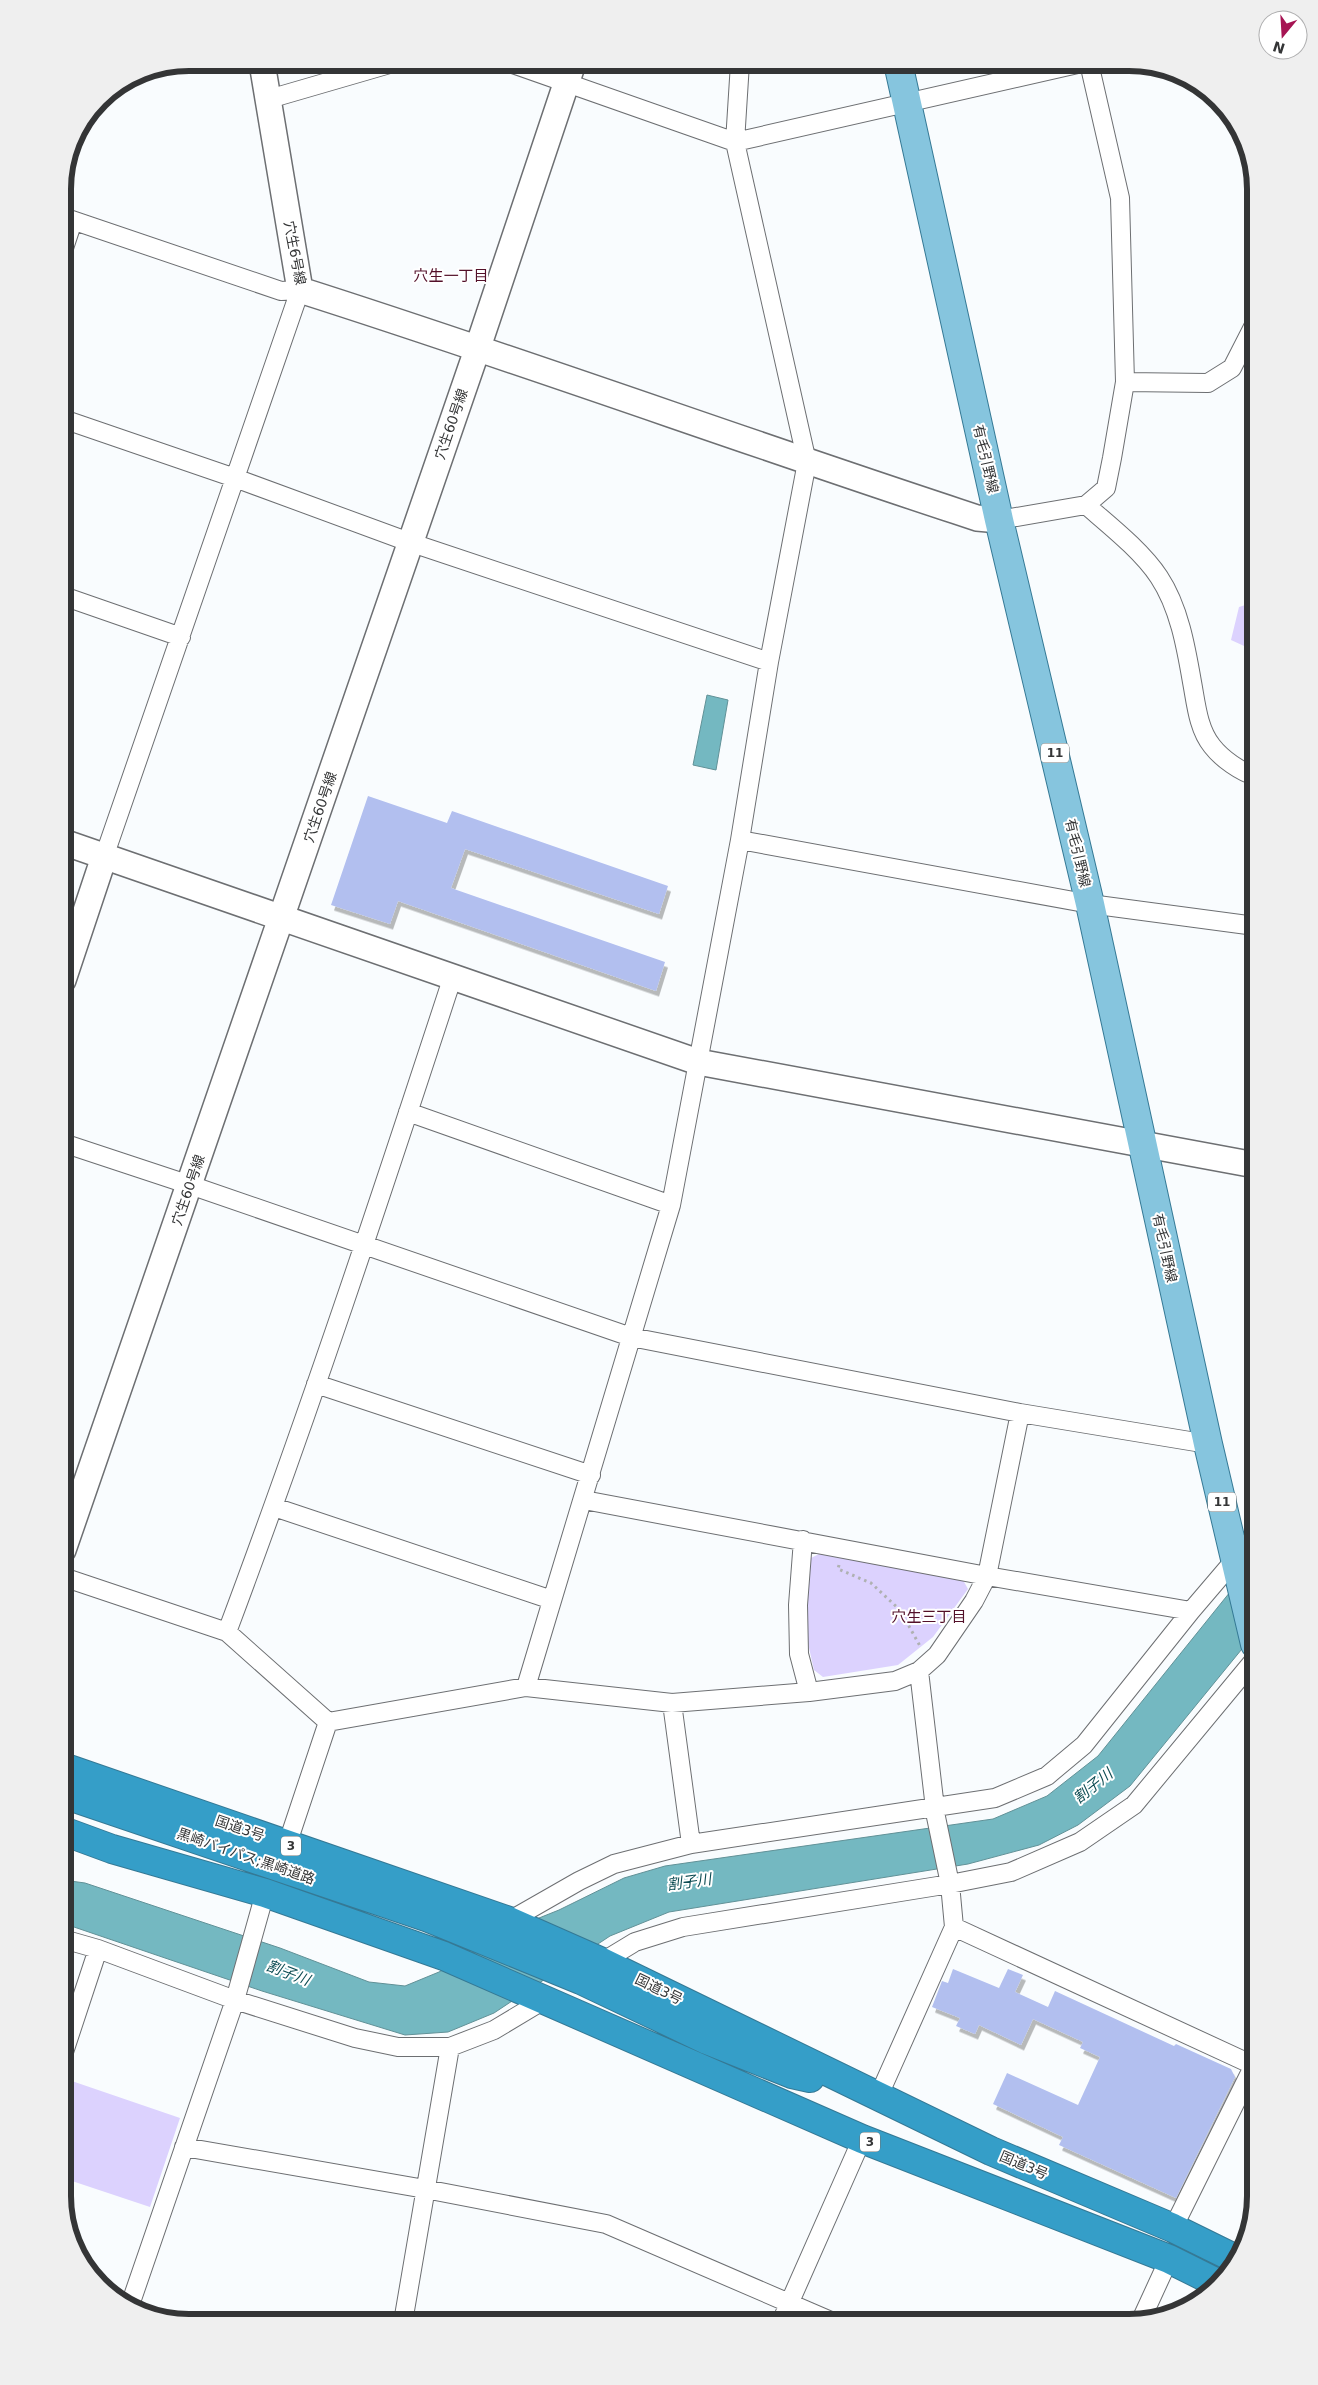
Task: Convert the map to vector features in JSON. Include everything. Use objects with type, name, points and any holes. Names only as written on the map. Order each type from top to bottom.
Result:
[{"type":"highway","name":"国道3号","points":[[71,1770],[514,1924],[588,1965],[879,2096],[991,2151],[1173,2228],[1230,2256]]},
{"type":"highway","name":"黒崎バイパス;黒崎道路","points":[[71,1797],[439,1922],[588,1965]]},
{"type":"highway","name":"3","points":[[71,1834],[112,1849],[265,1893],[444,1956],[862,2139],[1169,2259],[1212,2280]]},
{"type":"highway","points":[[1173,2228],[1237,2244]]},
{"type":"main road","name":"有毛引野線","points":[[900,72],[999,520],[1090,904],[1208,1444],[1247,1605]]},
{"type":"street","name":"穴生6号線","points":[[264,71],[300,290],[478,347],[807,462],[978,518],[999,520]]},
{"type":"street","points":[[269,99],[365,71]]},
{"type":"street","points":[[569,72],[734,142],[1043,72]]},
{"type":"street","name":"穴生60号線","points":[[71,1526],[282,918],[409,542],[478,347],[569,72]]},
{"type":"street","points":[[526,1687],[584,1500],[671,1205],[740,840],[769,662],[807,462],[734,142],[739,72]]},
{"type":"street","points":[[999,520],[1086,505],[1106,488],[1125,382],[1120,198],[1091,72]]},
{"type":"street","points":[[72,220],[281,291],[300,290],[182,638],[72,954]]},
{"type":"street","points":[[1125,382],[1208,383],[1232,368],[1247,340]]},
{"type":"street","points":[[72,422],[235,478],[409,542],[769,662]]},
{"type":"street","points":[[1086,505],[1123,537],[1159,577],[1174,606],[1188,656],[1199,718],[1212,746],[1247,773]]},
{"type":"street","points":[[72,599],[182,638]]},
{"type":"street","points":[[740,840],[1090,904],[1247,925]]},
{"type":"street","points":[[72,845],[698,1062],[1247,1163]]},
{"type":"street","points":[[227,1632],[274,1507],[364,1245],[453,976]]},
{"type":"street","points":[[408,1112],[671,1205]]},
{"type":"street","points":[[72,1146],[631,1337],[1020,1413],[1208,1444]]},
{"type":"street","points":[[316,1384],[591,1475]]},
{"type":"street","points":[[328,1722],[526,1687],[672,1703],[809,1692],[895,1681],[919,1671],[937,1655],[974,1601],[987,1576],[1020,1413]]},
{"type":"street","points":[[584,1500],[987,1576],[1191,1611]]},
{"type":"street","points":[[274,1507],[552,1600]]},
{"type":"street","points":[[803,1540],[798,1605],[799,1654],[809,1692]]},
{"type":"street","points":[[514,1924],[579,1881],[614,1864],[691,1844],[936,1812],[995,1798],[1047,1776],[1084,1745],[1191,1611],[1237,1564],[1247,1549]]},
{"type":"street","points":[[71,1580],[227,1632],[328,1722]]},
{"type":"street","points":[[588,1965],[635,1942],[683,1927],[948,1877],[1011,1872],[1080,1842],[1134,1805],[1247,1670]]},
{"type":"street","points":[[879,2096],[954,1927],[948,1877],[936,1812],[919,1671]]},
{"type":"street","points":[[672,1703],[691,1844]]},
{"type":"street","points":[[287,1845],[328,1722]]},
{"type":"street","points":[[132,2299],[236,1996],[265,1893]]},
{"type":"street","points":[[954,1927],[1247,2064]]},
{"type":"street","points":[[71,1942],[364,2040],[398,2047],[450,2047],[494,2030],[536,1997]]},
{"type":"street","points":[[71,2028],[98,1949]]},
{"type":"street","points":[[405,2313],[450,2047]]},
{"type":"street","points":[[1173,2228],[1247,2081]]},
{"type":"street","points":[[785,2314],[862,2139]]},
{"type":"street","points":[[184,2147],[425,2189],[606,2224],[815,2314]]},
{"type":"street","points":[[1144,2313],[1169,2259]]},
{"type":"path","points":[[842,1548],[838,1569],[871,1584],[900,1610],[920,1646],[937,1655]]},
{"type":"shaded area","points":[[1247,604],[1247,647],[1231,640],[1239,607]]},
{"type":"shaded area","points":[[819,1554],[963,1580],[968,1589],[933,1637],[898,1665],[823,1677],[814,1670],[805,1630],[809,1559]]},
{"type":"shaded area","points":[[71,2081],[180,2118],[150,2207],[71,2181]]},
{"type":"water","points":[[707,695],[728,700],[716,770],[693,765]]},
{"type":"water","name":"割子川","points":[[1247,1571],[1247,1643],[1130,1786],[1078,1825],[1039,1845],[968,1864],[669,1912],[610,1936],[494,2013],[448,2032],[405,2035],[262,1991],[71,1927],[71,1881],[85,1883],[280,1948],[369,1982],[405,1986],[439,1972],[519,1926],[559,1910],[624,1878],[665,1866],[993,1819],[1047,1796],[1098,1756]]},
{"type":"building","points":[[368,796],[447,823],[452,811],[668,886],[659,914],[465,849],[451,888],[665,962],[656,991],[398,901],[390,924],[331,905]]},
{"type":"building","points":[[953,1969],[999,1988],[1008,1969],[1023,1975],[1015,1992],[1048,2007],[1055,1991],[1174,2046],[1176,2044],[1231,2069],[1235,2077],[1176,2198],[1059,2145],[1063,2137],[993,2104],[1007,2073],[1078,2105],[1100,2057],[1080,2048],[1083,2042],[1033,2019],[1021,2045],[979,2025],[975,2034],[956,2026],[960,2018],[932,2007],[942,1981],[948,1983]]},
{"type":"district","name":"穴生一丁目","points":[[451,276]]},
{"type":"district","name":"穴生三丁目","points":[[929,1617]]}]
